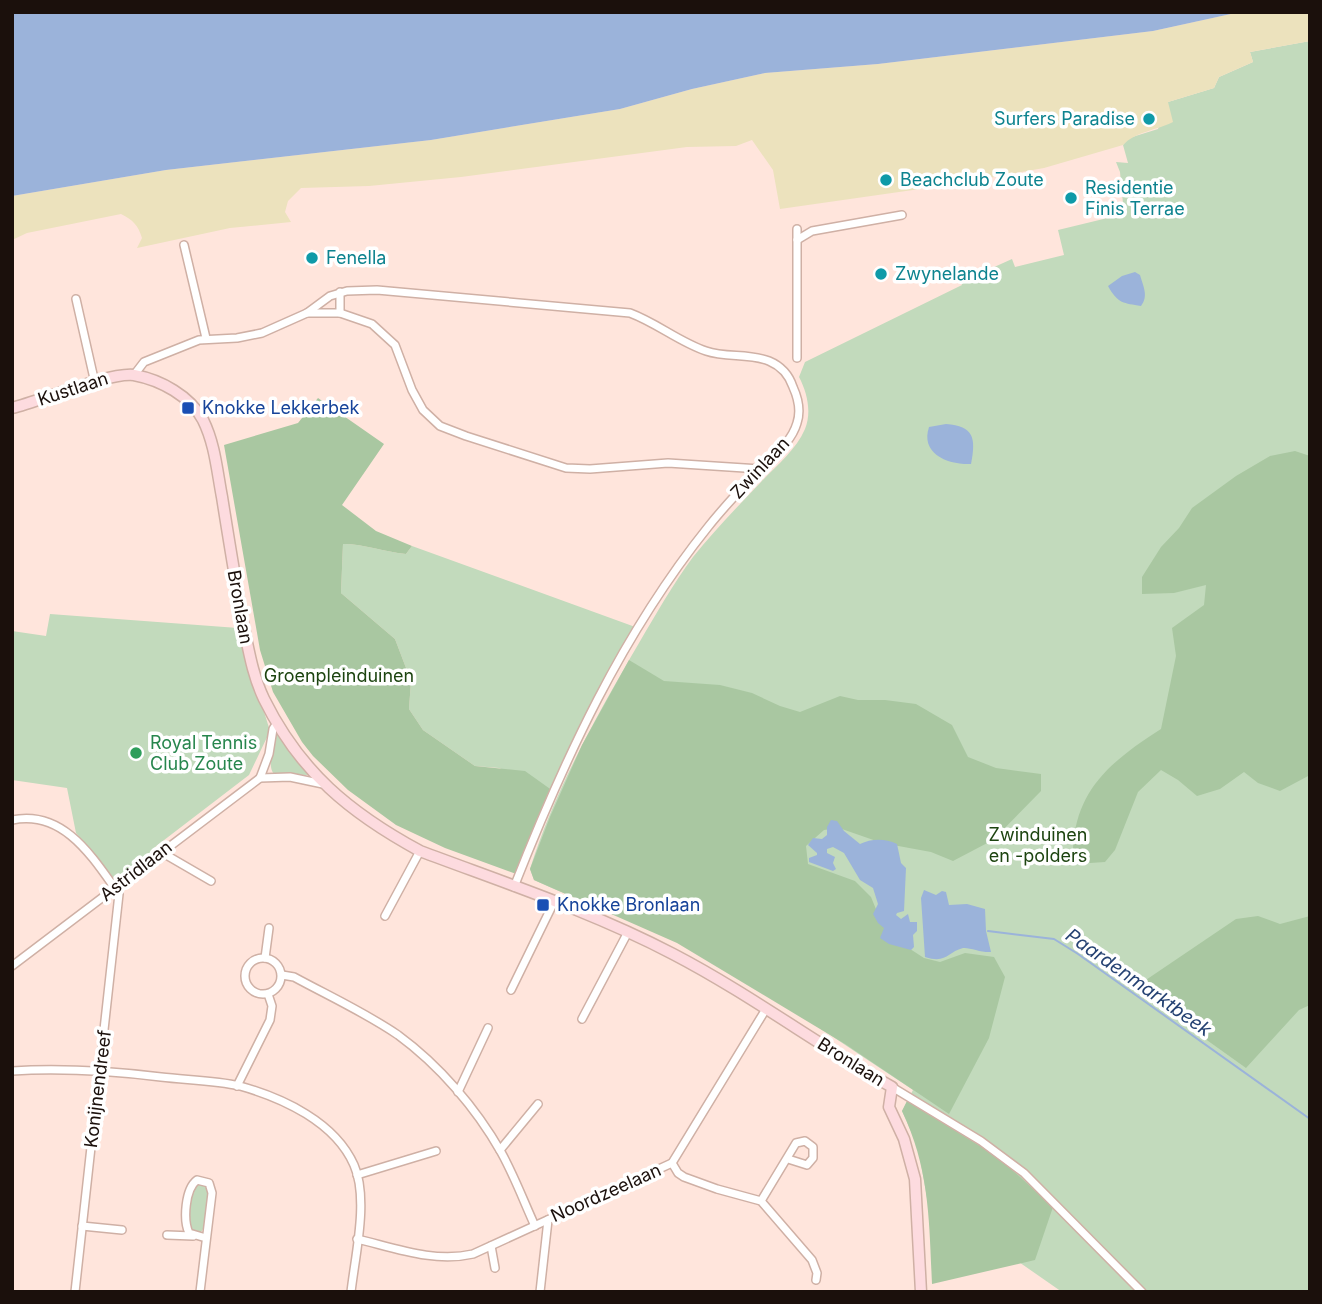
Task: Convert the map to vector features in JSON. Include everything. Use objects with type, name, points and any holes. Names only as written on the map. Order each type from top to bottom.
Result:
[{"type":"street","points":[[797,240],[812,231],[902,215]]},
{"type":"street","points":[[797,229],[797,358]]},
{"type":"street","points":[[184,245],[206,338]]},
{"type":"street","name":"Zwinlaan","points":[[340,292],[396,291],[630,313],[654,323],[703,351],[769,362],[786,372],[797,396],[799,417],[793,434],[724,508],[686,554],[638,628],[575,742],[514,887]]},
{"type":"street","points":[[134,375],[144,362],[206,338],[248,337],[307,313],[340,292],[340,313]]},
{"type":"street","points":[[76,299],[94,383]]},
{"type":"street","points":[[307,313],[340,313],[372,324],[395,345],[412,390],[423,410],[440,426],[466,436],[566,468],[668,463],[760,469]]},
{"type":"street","name":"Kustlaan","points":[[12,408],[116,375],[134,375]]},
{"type":"street","name":"Bronlaan","points":[[134,375],[158,382],[182,396],[201,417],[209,433],[249,654],[263,696],[277,723],[304,763],[353,810],[420,851],[628,932],[686,961],[766,1009],[860,1071],[892,1087],[890,1107],[904,1139],[915,1178],[922,1292]]},
{"type":"street","points":[[277,723],[273,729],[270,754],[260,778],[290,776],[323,784]]},
{"type":"street","name":"Astridlaan","points":[[12,966],[260,778]]},
{"type":"street","points":[[12,820],[42,820],[67,832],[114,888]]},
{"type":"street","points":[[385,916],[420,851]]},
{"type":"street","points":[[160,852],[211,881]]},
{"type":"street","name":"Konijnendreef","points":[[75,1292],[119,902],[119,894],[114,888]]},
{"type":"street","points":[[511,990],[554,902]]},
{"type":"street","points":[[265,958],[269,928]]},
{"type":"street","points":[[582,1019],[628,932]]},
{"type":"street","points":[[265,958],[277,963],[282,975],[279,986],[268,994],[251,990],[247,986],[245,975],[249,964],[265,958]]},
{"type":"street","points":[[282,975],[295,977],[398,1035],[425,1057],[471,1107],[499,1150],[535,1226]]},
{"type":"street","points":[[237,1086],[270,1020],[272,1006],[268,994]]},
{"type":"street","name":"Noordzeelaan","points":[[357,1239],[440,1257],[461,1256],[491,1246],[672,1164],[766,1009]]},
{"type":"street","points":[[458,1092],[488,1028]]},
{"type":"street","points":[[12,1071],[100,1070],[237,1086],[276,1099],[312,1118],[340,1141],[355,1166],[361,1203],[351,1292]]},
{"type":"street","points":[[892,1087],[981,1141],[1024,1173],[1142,1292]]},
{"type":"street","points":[[499,1150],[538,1104]]},
{"type":"street","points":[[357,1175],[436,1151]]},
{"type":"street","points":[[761,1201],[788,1159]]},
{"type":"street","points":[[672,1164],[684,1177],[761,1201],[812,1261],[817,1273],[816,1280]]},
{"type":"street","points":[[200,1292],[212,1193],[209,1183],[202,1180],[194,1182],[190,1188],[185,1224],[189,1233],[206,1238]]},
{"type":"street","points":[[540,1292],[548,1220]]},
{"type":"street","points":[[82,1226],[122,1230]]},
{"type":"street","points":[[167,1236],[194,1236]]},
{"type":"street","points":[[491,1246],[495,1268]]},
{"type":"green space","name":"Zwinduinen en -polders","points":[[1310,41],[1310,1292],[1062,1292],[927,1198],[918,1147],[902,1111],[913,1090],[797,1013],[708,959],[642,925],[534,880],[530,869],[564,781],[578,753],[672,588],[701,547],[786,457],[801,437],[808,416],[806,396],[799,377],[805,362],[962,285],[961,282],[1012,259],[1015,267],[1064,255],[1058,230],[1124,214],[1120,172],[1116,162],[1128,163],[1123,145],[1129,138],[1158,129],[1168,102],[1214,88],[1219,77],[1253,62],[1250,52]]},
{"type":"green space","name":"Groenpleinduinen","points":[[318,398],[384,444],[342,505],[376,531],[412,546],[406,554],[343,544],[341,593],[395,639],[411,681],[409,709],[423,730],[475,766],[525,771],[553,791],[519,875],[445,848],[396,825],[348,790],[302,742],[273,692],[260,650],[224,445],[298,423]]},
{"type":"green space","points":[[1295,451],[1310,456],[1310,775],[1280,791],[1258,783],[1244,772],[1220,789],[1197,796],[1161,770],[1138,792],[1115,850],[1105,862],[1090,863],[1073,849],[1081,809],[1100,778],[1113,765],[1161,729],[1176,656],[1172,628],[1204,605],[1206,585],[1174,593],[1142,594],[1142,577],[1161,547],[1179,528],[1192,508],[1236,476],[1270,456]]},
{"type":"green space","name":"Groenpleinduinen","points":[[343,544],[406,554],[412,546],[638,628],[553,791],[499,768],[475,766],[423,730],[409,709],[411,681],[395,639],[341,593]]},
{"type":"green space","name":"Royal Tennis Club Zoute","points":[[50,614],[238,628],[270,731],[249,775],[155,847],[156,850],[117,882],[76,833],[67,788],[12,780],[12,631],[46,636]]},
{"type":"green space","points":[[629,660],[664,681],[720,685],[752,693],[800,712],[840,696],[916,704],[952,725],[968,757],[996,768],[1041,774],[1041,791],[993,840],[953,861],[931,852],[882,843],[839,828],[824,830],[806,846],[808,864],[855,881],[871,897],[880,919],[907,947],[924,958],[940,962],[965,953],[994,957],[1005,977],[989,1038],[949,1114],[845,1044],[677,943],[534,880],[530,869],[550,817],[582,745]]},
{"type":"green space","points":[[276,732],[308,775],[274,774],[271,760]]},
{"type":"green space","points":[[1258,916],[1280,924],[1310,916],[1310,1005],[1299,1010],[1246,1068],[1134,988],[1236,919]]},
{"type":"green space","points":[[907,1101],[998,1157],[1053,1207],[1035,1260],[932,1284],[923,1175],[902,1111]]},
{"type":"green space","points":[[205,1183],[209,1201],[208,1216],[200,1233],[192,1232],[188,1225],[192,1189],[195,1184]]},
{"type":"sand","points":[[1240,12],[1310,12],[1310,41],[1250,52],[1253,62],[1219,77],[1214,88],[1168,102],[1173,122],[1140,134],[1123,145],[1044,168],[955,184],[780,209],[773,170],[752,140],[736,146],[687,147],[461,177],[369,186],[301,188],[288,201],[285,212],[291,222],[230,228],[137,248],[142,238],[139,230],[121,214],[27,233],[12,240],[12,196],[166,170],[431,140],[620,109],[765,73],[878,64],[1153,31]]},
{"type":"water","points":[[12,12],[1240,12],[1153,31],[878,64],[765,73],[620,109],[431,140],[166,170],[12,196]]},
{"type":"water","points":[[1135,272],[1140,275],[1145,291],[1141,306],[1122,302],[1108,286],[1122,276]]},
{"type":"water","points":[[946,424],[962,427],[971,435],[971,464],[945,460],[932,451],[927,436],[929,427]]},
{"type":"water","points":[[831,820],[837,821],[844,831],[860,844],[878,840],[897,844],[901,863],[906,868],[904,911],[896,915],[901,919],[908,914],[910,922],[917,922],[917,931],[913,935],[914,947],[911,950],[889,944],[880,938],[884,928],[873,914],[878,904],[873,888],[860,880],[844,853],[833,847],[827,849],[827,853],[835,857],[833,863],[836,869],[833,871],[809,862],[809,858],[817,853],[808,845],[813,838],[822,839],[827,835]]},
{"type":"water","points":[[924,890],[936,895],[942,891],[946,892],[949,905],[967,904],[985,909],[991,952],[963,948],[938,959],[925,957],[921,898]]},
{"type":"waterway","name":"Paardenmarktbeek","points":[[988,931],[1054,939],[1310,1119]]},
{"type":"place","name":"Surfers Paradise","points":[[1149,119]]},
{"type":"place","name":"Beachclub Zoute","points":[[886,180]]},
{"type":"place","name":"Residentie Finis Terrae","points":[[1071,198]]},
{"type":"place","name":"Fenella","points":[[312,258]]},
{"type":"place","name":"Zwynelande","points":[[881,274]]},
{"type":"place","name":"Knokke Lekkerbek","points":[[188,408]]},
{"type":"place","name":"Royal Tennis Club Zoute","points":[[136,753]]},
{"type":"place","name":"Knokke Bronlaan","points":[[543,905]]}]
